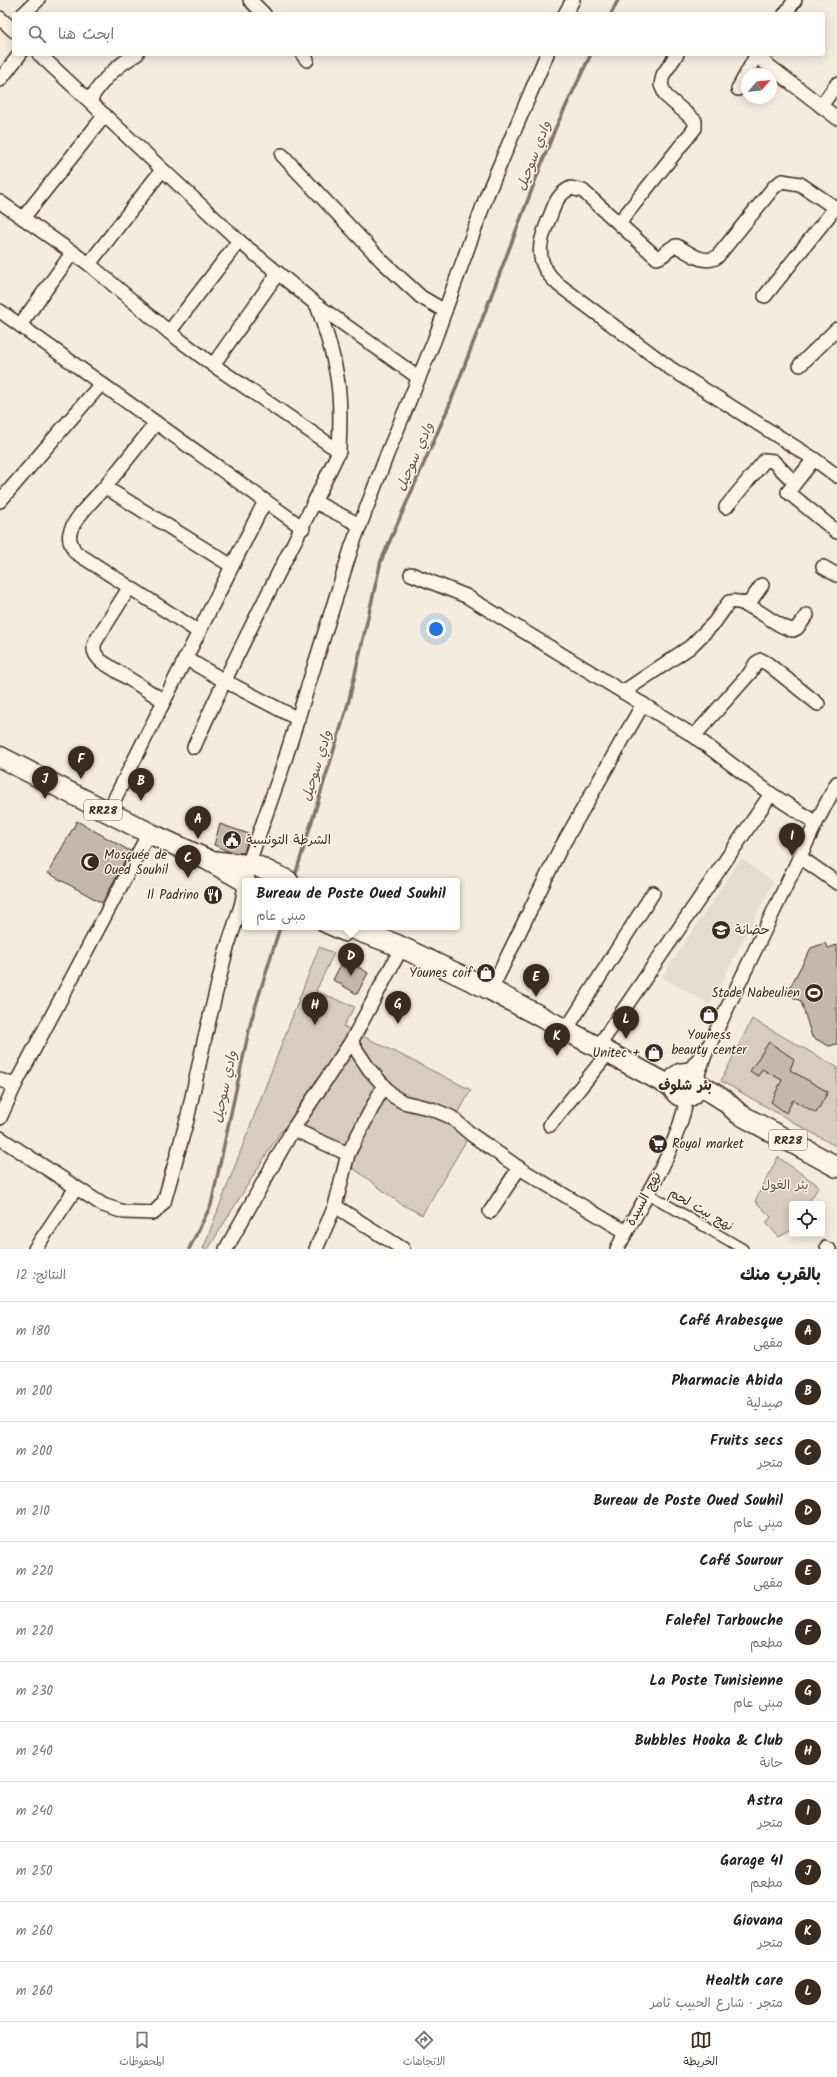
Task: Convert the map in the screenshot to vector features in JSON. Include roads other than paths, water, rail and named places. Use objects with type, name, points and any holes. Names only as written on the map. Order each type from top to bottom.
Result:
[{"type":"main road","name":"RR28","points":[[0,756],[149,833],[245,878]]},
{"type":"main road","name":"RR28","points":[[375,930],[399,946],[491,990],[642,1070],[687,1085],[724,1100],[739,1114],[837,1167]]},
{"type":"main road","name":"RR28","points":[[346,932],[399,946]]},
{"type":"street","points":[[25,12],[38,0]]},
{"type":"street","points":[[250,0],[262,12]]},
{"type":"street","points":[[566,12],[573,0]]},
{"type":"street","points":[[786,12],[795,0]]},
{"type":"street","points":[[0,80],[18,56]]},
{"type":"street","points":[[42,56],[239,241],[317,305],[419,378]]},
{"type":"street","points":[[90,100],[111,71],[134,56]]},
{"type":"street","points":[[247,878],[360,525],[445,311],[487,195],[546,56]]},
{"type":"street","points":[[619,223],[695,128],[695,120],[666,96],[661,85],[663,75],[676,56]]},
{"type":"street","points":[[738,89],[756,56]]},
{"type":"street","points":[[758,56],[837,118]]},
{"type":"street","points":[[821,106],[837,84]]},
{"type":"street","points":[[22,218],[105,115]]},
{"type":"street","points":[[282,155],[382,262],[421,297],[445,311]]},
{"type":"street","points":[[90,264],[162,170]]},
{"type":"street","points":[[765,296],[836,209],[800,184],[782,182],[774,187],[717,256],[708,261],[702,260],[677,246],[669,249],[663,256],[657,258],[583,191],[575,187],[566,190],[556,201],[541,236],[539,248],[541,258],[552,278],[670,368],[814,459],[837,476]]},
{"type":"street","points":[[0,202],[90,264],[169,332],[212,365],[339,451]]},
{"type":"street","points":[[169,332],[239,241]]},
{"type":"street","points":[[20,325],[73,252]]},
{"type":"street","points":[[212,365],[278,273]]},
{"type":"street","points":[[194,747],[223,680],[303,528],[339,451],[340,412],[337,377],[330,341],[317,305]]},
{"type":"street","points":[[0,311],[303,528]]},
{"type":"street","points":[[800,365],[837,330]]},
{"type":"street","points":[[0,501],[101,384]]},
{"type":"street","points":[[156,423],[74,525],[70,534],[70,542],[75,552],[199,632]]},
{"type":"street","points":[[814,459],[788,490],[789,494],[837,532]]},
{"type":"street","points":[[726,507],[765,460],[773,461],[794,482]]},
{"type":"street","points":[[105,487],[232,566]]},
{"type":"street","points":[[108,812],[265,501]]},
{"type":"street","points":[[315,502],[360,525]]},
{"type":"street","points":[[823,567],[837,575]]},
{"type":"street","points":[[411,574],[466,596],[643,704],[694,736],[771,794],[816,822]]},
{"type":"street","points":[[747,606],[762,586]]},
{"type":"street","points":[[129,588],[95,642],[93,647],[94,652],[101,661],[164,701]]},
{"type":"street","points":[[623,692],[690,647],[714,623],[729,602],[733,601],[747,606],[793,630],[797,628],[807,615]]},
{"type":"street","points":[[185,658],[223,680],[298,719]]},
{"type":"street","points":[[694,736],[750,673],[756,663],[761,660],[818,704]]},
{"type":"street","points":[[491,990],[559,851],[643,704]]},
{"type":"street","name":"نهج السيدة","points":[[617,1249],[670,1150],[682,1123],[687,1085],[707,1050],[816,822],[837,782]]},
{"type":"street","points":[[550,1126],[604,1050],[771,794]]},
{"type":"street","points":[[0,1118],[15,1085],[149,833]]},
{"type":"street","points":[[800,857],[837,882]]},
{"type":"street","points":[[566,1030],[653,893]]},
{"type":"street","points":[[0,1138],[103,1205],[124,1212],[154,1213],[164,1202],[187,1120],[197,1066],[226,951],[242,896]]},
{"type":"street","points":[[226,1249],[293,1129],[351,1042],[399,946]]},
{"type":"street","points":[[351,1042],[369,1069],[393,1096],[403,1102],[432,1109],[451,1117],[472,1135],[519,1168],[626,1232]]},
{"type":"street","points":[[0,1080],[15,1085]]},
{"type":"street","points":[[316,1249],[335,1206],[348,1154],[384,1085]]},
{"type":"street","points":[[293,1129],[348,1154]]},
{"type":"street","points":[[490,1212],[519,1168]]},
{"type":"street","points":[[36,1249],[76,1188]]},
{"type":"street","name":"نهج بيت لحم","points":[[647,1193],[743,1249]]},
{"type":"street","points":[[335,1206],[403,1249]]},
{"type":"waterway","name":"وادي سوحيل","points":[[612,12],[618,0]]},
{"type":"waterway","name":"وادي سوحيل","points":[[294,878],[348,704],[381,561],[449,406],[555,129],[590,56]]},
{"type":"waterway","name":"وادي سوحيل","points":[[189,1249],[211,1205],[251,1021],[279,930]]},
{"type":"place","name":"Falefel Tarbouche","points":[[81,779]]},
{"type":"place","name":"Garage 41","points":[[45,799]]},
{"type":"place","name":"Pharmacie Abida","points":[[141,801]]},
{"type":"place","name":"Café Arabesque","points":[[198,839]]},
{"type":"place","name":"الشرطة التونسية","points":[[232,840]]},
{"type":"place","name":"Astra","points":[[792,856]]},
{"type":"place","name":"Mosquée de Oued Souhil","points":[[90,862]]},
{"type":"place","name":"Fruits secs","points":[[188,878]]},
{"type":"place","name":"Il Padrino","points":[[213,895]]},
{"type":"place","name":"حضانة","points":[[721,930]]},
{"type":"place","name":"Younes coif","points":[[486,973]]},
{"type":"place","name":"Bureau de Poste Oued Souhil","points":[[351,976]]},
{"type":"place","name":"Stade Nabeulien","points":[[814,993]]},
{"type":"place","name":"Café Sourour","points":[[536,997]]},
{"type":"place","name":"Youness beauty center","points":[[709,1015]]},
{"type":"place","name":"La Poste Tunisienne","points":[[398,1024]]},
{"type":"place","name":"Bubbles Hooka & Club","points":[[315,1025]]},
{"type":"place","name":"Health care","points":[[626,1039]]},
{"type":"place","name":"Unitec +","points":[[654,1053]]},
{"type":"place","name":"Giovana","points":[[557,1056]]},
{"type":"place","name":"Royal market","points":[[658,1144]]},
{"type":"district","name":"بئر شلوف","points":[[685,1086]]},
{"type":"park label","name":"بئر الغول","points":[[785,1185]]}]
